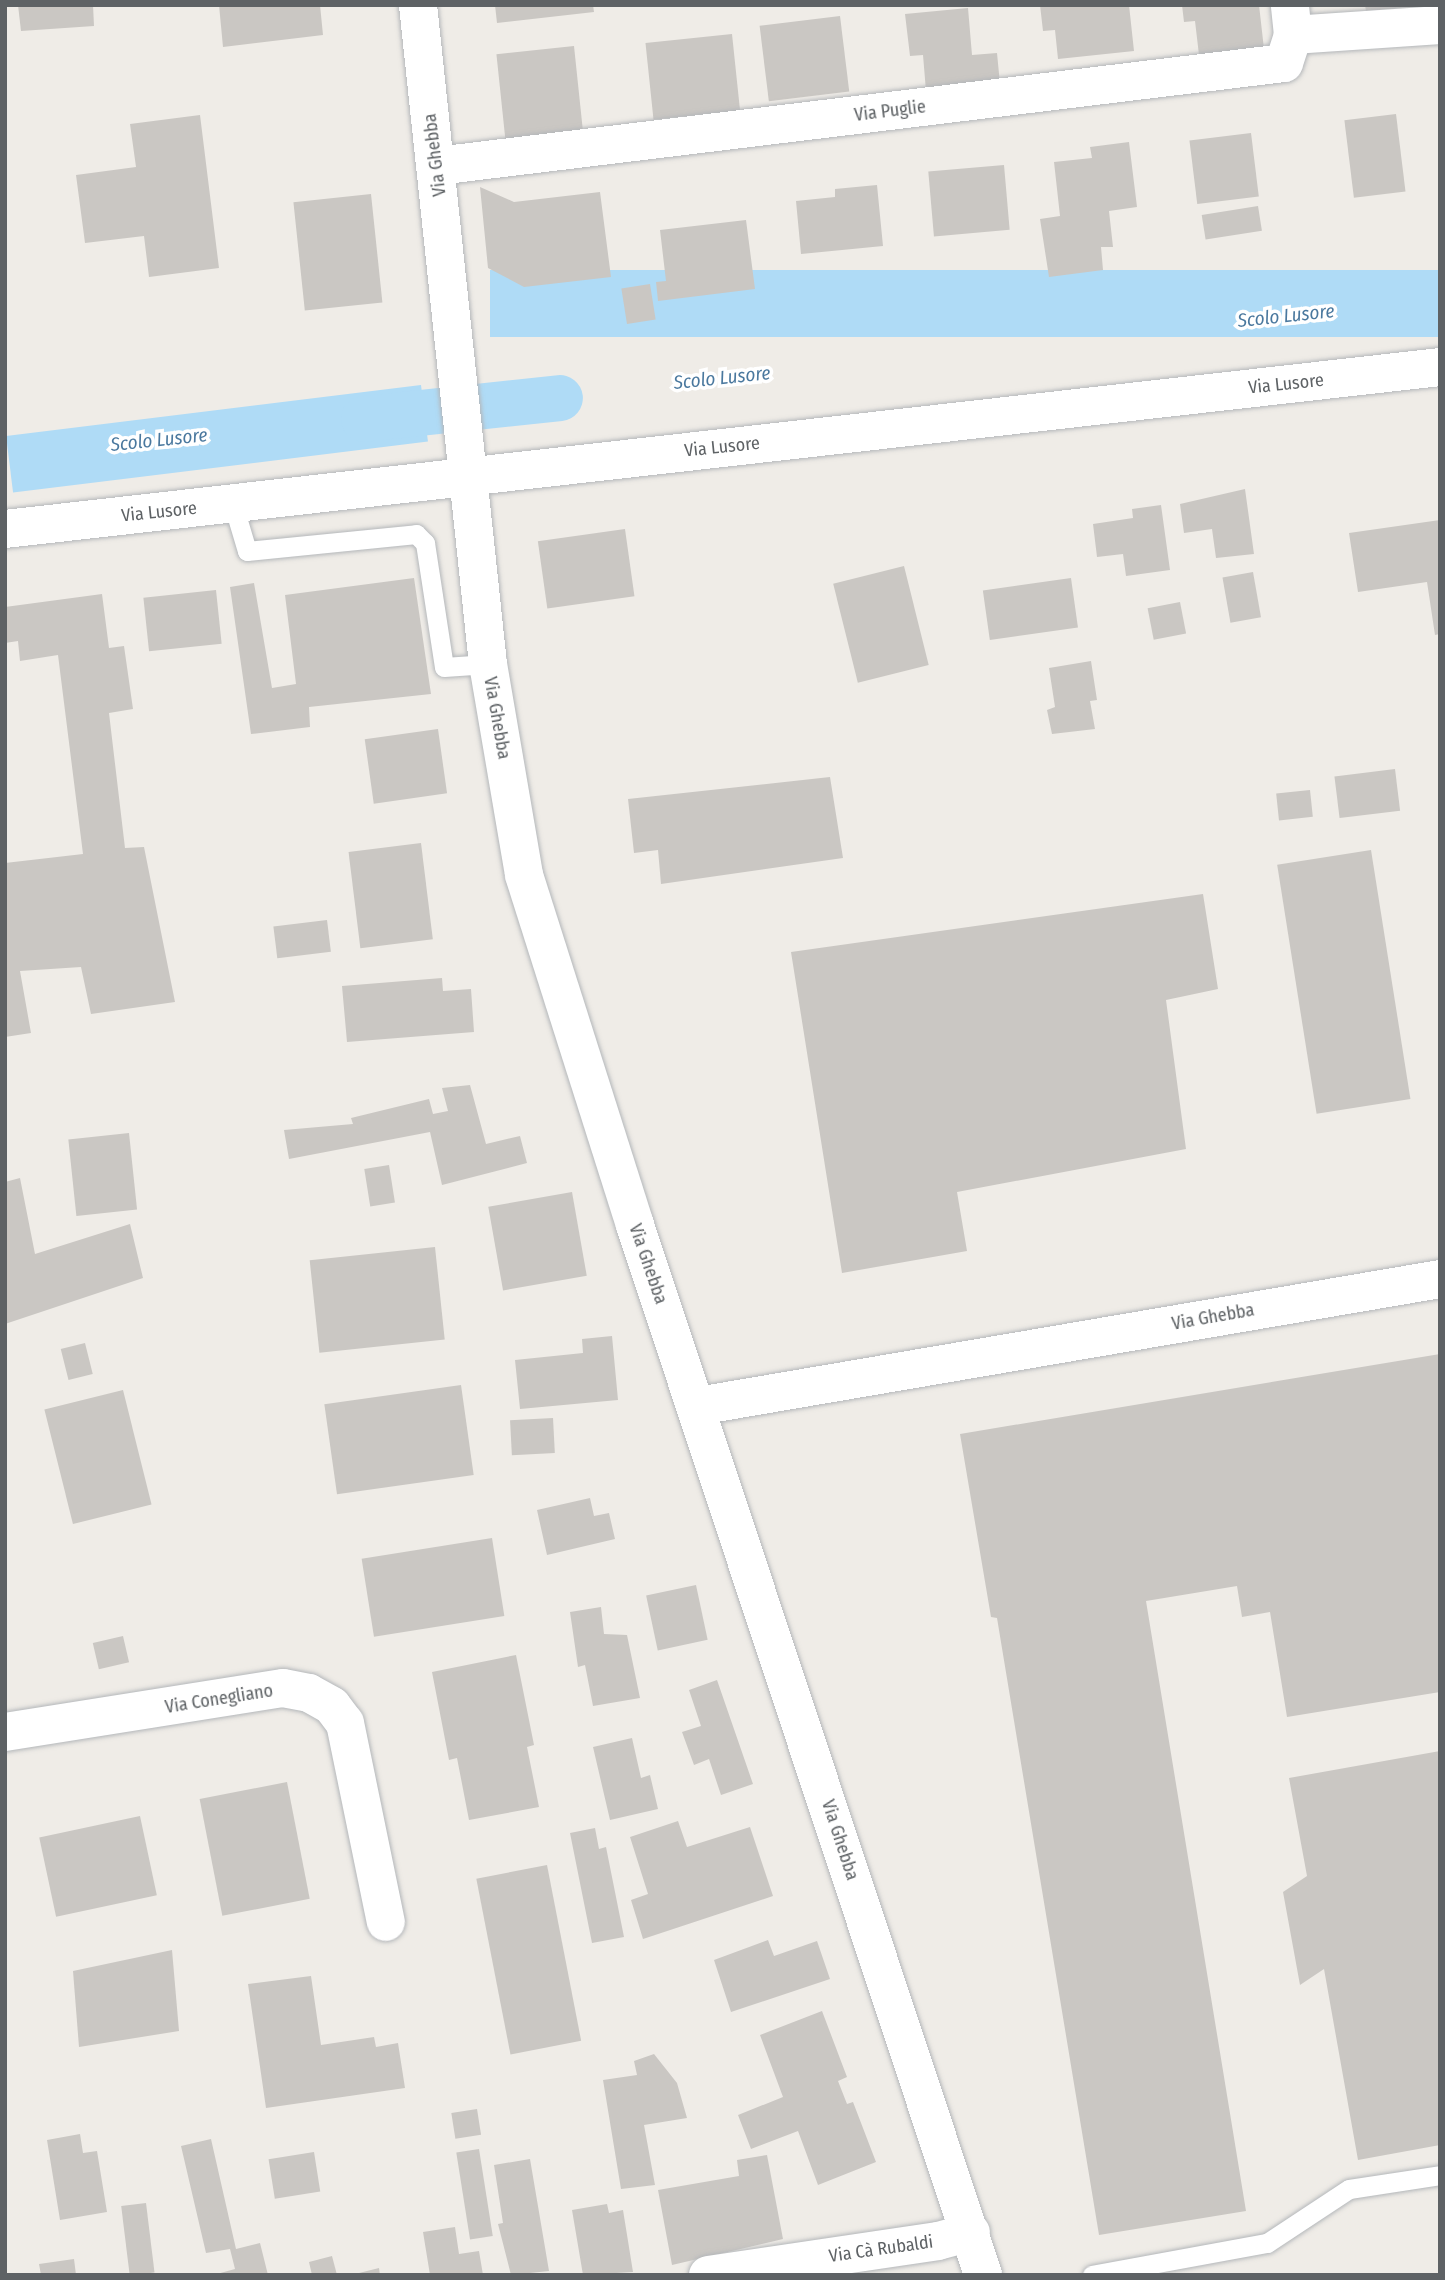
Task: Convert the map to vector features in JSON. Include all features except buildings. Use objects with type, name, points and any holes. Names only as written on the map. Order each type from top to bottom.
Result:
[{"type":"street","name":"Via Ghebba","points":[[418,5],[470,468],[488,664],[524,875],[635,1225],[698,1406],[983,2275]]},
{"type":"street","name":"Via Puglie","points":[[437,166],[1284,63],[1292,20]]},
{"type":"street","points":[[1292,20],[1440,25]]},
{"type":"street","name":"Via Lusore","points":[[5,528],[233,504],[470,468],[1440,367]]},
{"type":"street","name":"Via Ghebba","points":[[698,1406],[1440,1279]]},
{"type":"street","name":"Via Conegliano","points":[[5,1732],[283,1688],[309,1693],[332,1706],[345,1723],[386,1922]]},
{"type":"street","name":"Via Cà Rubaldi","points":[[708,2275],[939,2241],[971,2232]]},
{"type":"lane","points":[[233,504],[247,551],[416,534],[425,543],[443,667],[488,664]]},
{"type":"lane","points":[[1092,2275],[1266,2244],[1349,2189],[1440,2175]]},
{"type":"water","points":[[490,270],[1440,270],[1440,337],[490,337]]},
{"type":"water","points":[[421,385],[428,442],[13,493],[6,436]]},
{"type":"waterway","name":"Scolo Lusore","points":[[364,419],[560,398]]}]
